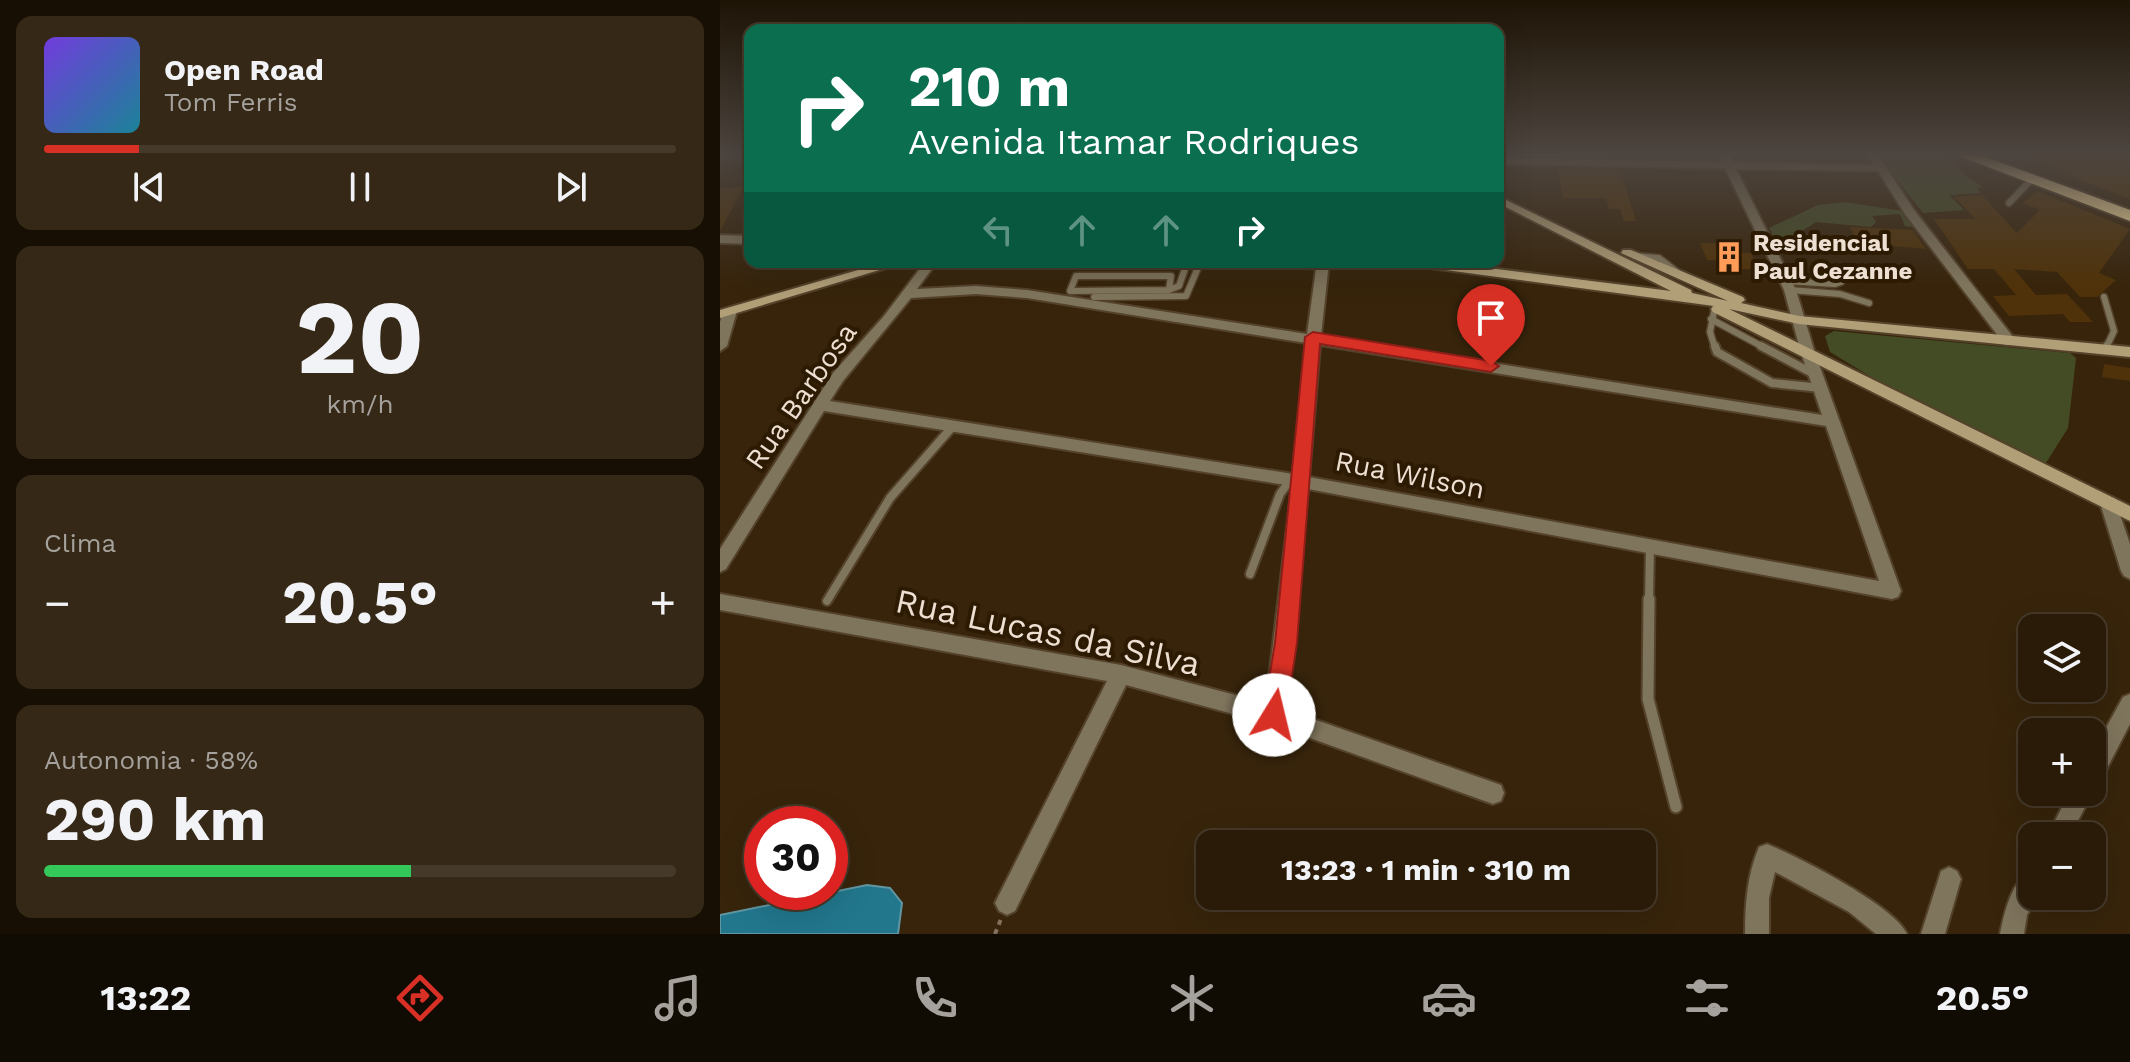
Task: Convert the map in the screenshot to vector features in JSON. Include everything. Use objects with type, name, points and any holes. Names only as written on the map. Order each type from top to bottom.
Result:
[{"type":"highway","points":[[2082,199],[2130,216]]},
{"type":"highway","points":[[2104,199],[2130,208]]},
{"type":"main road","points":[[1504,202],[1697,298],[1713,313],[1808,353],[2130,514]]},
{"type":"main road","points":[[1583,241],[1677,272],[1763,312]]},
{"type":"main road","points":[[725,312],[879,268]]},
{"type":"main road","points":[[1460,268],[1697,298],[1799,320],[2130,352]]},
{"type":"street","points":[[909,294],[1003,291],[1313,337],[1834,422],[1808,353],[1788,286],[1745,199]]},
{"type":"street","points":[[1902,199],[2010,342]]},
{"type":"street","points":[[720,239],[744,240]]},
{"type":"street","name":"Rua Barbosa","points":[[720,564],[852,357],[909,294],[927,268]]},
{"type":"street","points":[[1274,715],[1286,643],[1295,480],[1322,268]]},
{"type":"street","points":[[720,346],[725,312]]},
{"type":"street","points":[[1789,415],[1809,409],[1821,386]]},
{"type":"street","name":"Rua Wilson","points":[[821,405],[1295,480],[1892,591],[1834,422]]},
{"type":"street","points":[[2108,503],[2130,571]]},
{"type":"street","name":"Rua Lucas da Silva","points":[[720,602],[1121,674],[1274,715],[1493,793]]},
{"type":"street","points":[[1007,903],[1121,674]]},
{"type":"street","points":[[2106,748],[2130,704]]},
{"type":"street","points":[[1757,934],[1757,898],[1767,855],[1857,904],[1895,934]]},
{"type":"street","points":[[1933,934],[1949,879]]},
{"type":"lane","points":[[2009,203],[2013,199]]},
{"type":"lane","points":[[1169,290],[1171,276],[1076,276],[1070,291],[1169,290],[1179,286],[1185,268]]},
{"type":"lane","points":[[1094,297],[1186,296],[1198,268]]},
{"type":"lane","points":[[1788,286],[1835,284],[1841,282],[1842,276]]},
{"type":"lane","points":[[1788,286],[1840,294],[1869,303]]},
{"type":"lane","points":[[2104,297],[2114,331],[2105,350]]},
{"type":"lane","points":[[1713,313],[1821,386],[1772,383],[1717,352],[1710,332],[1713,313]]},
{"type":"lane","points":[[827,601],[890,498],[953,426]]},
{"type":"lane","points":[[1250,574],[1280,494],[1295,480]]},
{"type":"lane","points":[[1650,546],[1648,699],[1676,807]]},
{"type":"green space","points":[[1912,199],[1953,199],[1964,210],[1923,213]]},
{"type":"green space","points":[[1844,202],[1903,211],[1915,227],[1905,226],[1900,214],[1872,216],[1876,222],[1871,227],[1816,222],[1791,238],[1774,237],[1769,228],[1818,205]]},
{"type":"green space","points":[[1834,331],[2070,353],[2076,358],[2068,428],[2044,466],[1901,395],[1830,352],[1825,336]]},
{"type":"water","points":[[867,885],[890,888],[902,903],[898,934],[720,934],[720,915],[744,910],[848,910],[848,889]]},
{"type":"building","points":[[720,199],[737,199],[720,231]]},
{"type":"building","points":[[1606,199],[1629,199],[1636,221],[1624,221],[1620,209],[1609,209]]},
{"type":"building","points":[[1956,199],[1985,199],[2017,233],[2040,210],[2023,203],[2028,199],[2056,199],[2130,229],[2099,273],[2116,280],[2097,297],[2080,297],[2057,272],[2014,269],[2036,295],[2067,294],[2093,322],[2070,322],[2063,314],[2009,316],[1993,296],[2016,295],[1994,269],[1968,269],[1934,219],[1976,219]]},
{"type":"building","points":[[1850,227],[1913,230],[1926,249],[1858,243]]},
{"type":"building","name":"Residencial Paul Cezanne","points":[[1700,243],[1732,243],[1737,253],[1751,253],[1758,269],[1741,269],[1737,260],[1707,260]]},
{"type":"building","points":[[2104,364],[2130,368],[2130,381],[2102,377]]},
{"type":"place","name":"Residencial Paul Cezanne","points":[[1729,257]]},
{"type":"route","points":[[1274,715],[1286,643],[1313,337],[1491,366]]}]
